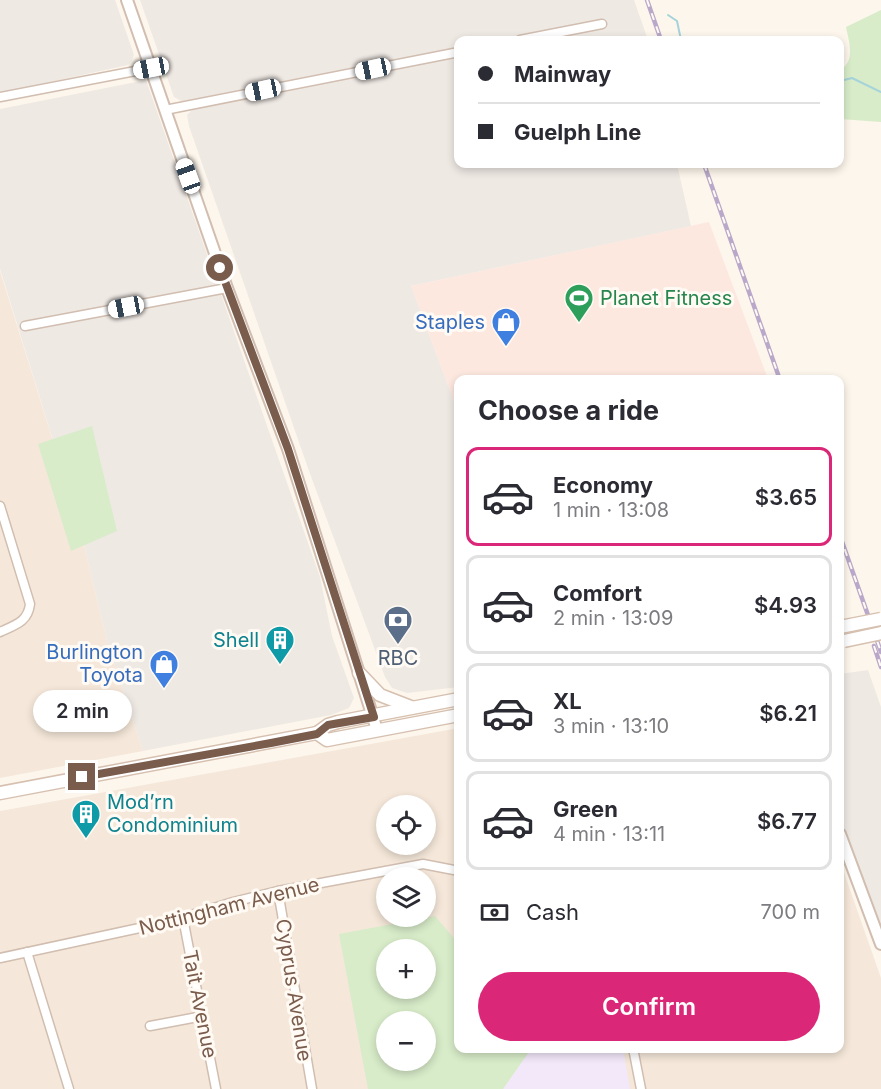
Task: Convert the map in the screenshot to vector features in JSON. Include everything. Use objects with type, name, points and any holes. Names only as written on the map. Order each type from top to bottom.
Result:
[{"type":"main road","points":[[844,626],[881,619]]},
{"type":"main road","points":[[844,641],[881,633]]},
{"type":"main road","points":[[359,673],[380,695],[389,700],[405,706],[424,706]]},
{"type":"main road","points":[[0,793],[317,734],[328,725],[454,700]]},
{"type":"main road","points":[[317,734],[327,740],[454,715]]},
{"type":"street","points":[[127,0],[226,288],[288,449],[377,730]]},
{"type":"street","points":[[540,36],[602,24]]},
{"type":"street","points":[[165,110],[454,53]]},
{"type":"street","points":[[0,97],[151,68]]},
{"type":"street","points":[[25,326],[226,288]]},
{"type":"street","points":[[0,506],[30,604],[29,615],[24,620],[0,632]]},
{"type":"street","points":[[844,845],[881,944]]},
{"type":"street","name":"Nottingham Avenue","points":[[0,958],[183,918],[232,902],[278,891],[423,864],[454,871]]},
{"type":"street","name":"Cyprus Avenue","points":[[278,891],[312,1089]]},
{"type":"street","name":"Tait Avenue","points":[[183,918],[216,1089]]},
{"type":"street","points":[[27,952],[69,1089]]},
{"type":"street","points":[[150,1026],[203,1016]]},
{"type":"street","points":[[634,1053],[641,1089]]},
{"type":"shaded area","points":[[0,0],[115,0],[134,55],[131,62],[128,65],[0,93]]},
{"type":"shaded area","points":[[140,0],[634,0],[647,36],[454,36],[454,168],[678,168],[691,226],[411,286],[454,402],[454,688],[407,693],[392,688],[385,677],[309,471],[189,126],[187,115],[194,108],[174,97]]},
{"type":"shaded area","points":[[146,80],[320,577],[332,636],[354,698],[349,708],[331,715],[143,751],[107,641],[79,524],[0,269],[0,109]]},
{"type":"shaded area","points":[[709,222],[766,375],[454,375],[454,402],[411,286]]},
{"type":"shaded area","points":[[0,271],[79,524],[107,641],[143,751],[0,778]]},
{"type":"shaded area","points":[[868,670],[881,707],[881,929],[844,828],[844,673]]},
{"type":"shaded area","points":[[454,729],[454,1053],[844,1053],[844,872],[881,978],[881,1089],[0,1089],[0,811]]},
{"type":"shaded area","points":[[528,1053],[624,1053],[630,1089],[503,1089]]},
{"type":"green space","points":[[881,10],[881,122],[844,119],[844,67],[850,56],[846,27]]},
{"type":"green space","points":[[92,426],[117,531],[71,551],[38,444]]},
{"type":"green space","points":[[436,917],[454,938],[454,1053],[528,1053],[503,1089],[368,1089],[339,934],[376,927],[436,927]]},
{"type":"waterway","points":[[668,15],[677,21],[680,36]]},
{"type":"waterway","points":[[844,80],[852,78],[881,92]]},
{"type":"railway","points":[[647,0],[660,36]]},
{"type":"railway","points":[[705,168],[778,375]]},
{"type":"railway","points":[[844,547],[881,652]]},
{"type":"railway","points":[[874,646],[881,667]]},
{"type":"place","name":"Planet Fitness","points":[[579,324]]},
{"type":"place","name":"Staples","points":[[506,348]]},
{"type":"place","name":"RBC","points":[[398,646]]},
{"type":"place","name":"Shell","points":[[280,666]]},
{"type":"place","name":"Burlington Toyota","points":[[164,690]]},
{"type":"place","name":"Mod’rn Condominium","points":[[86,840]]},
{"type":"route","points":[[82,777],[317,734],[328,725],[338,722],[374,717],[288,449],[220,268]]}]
